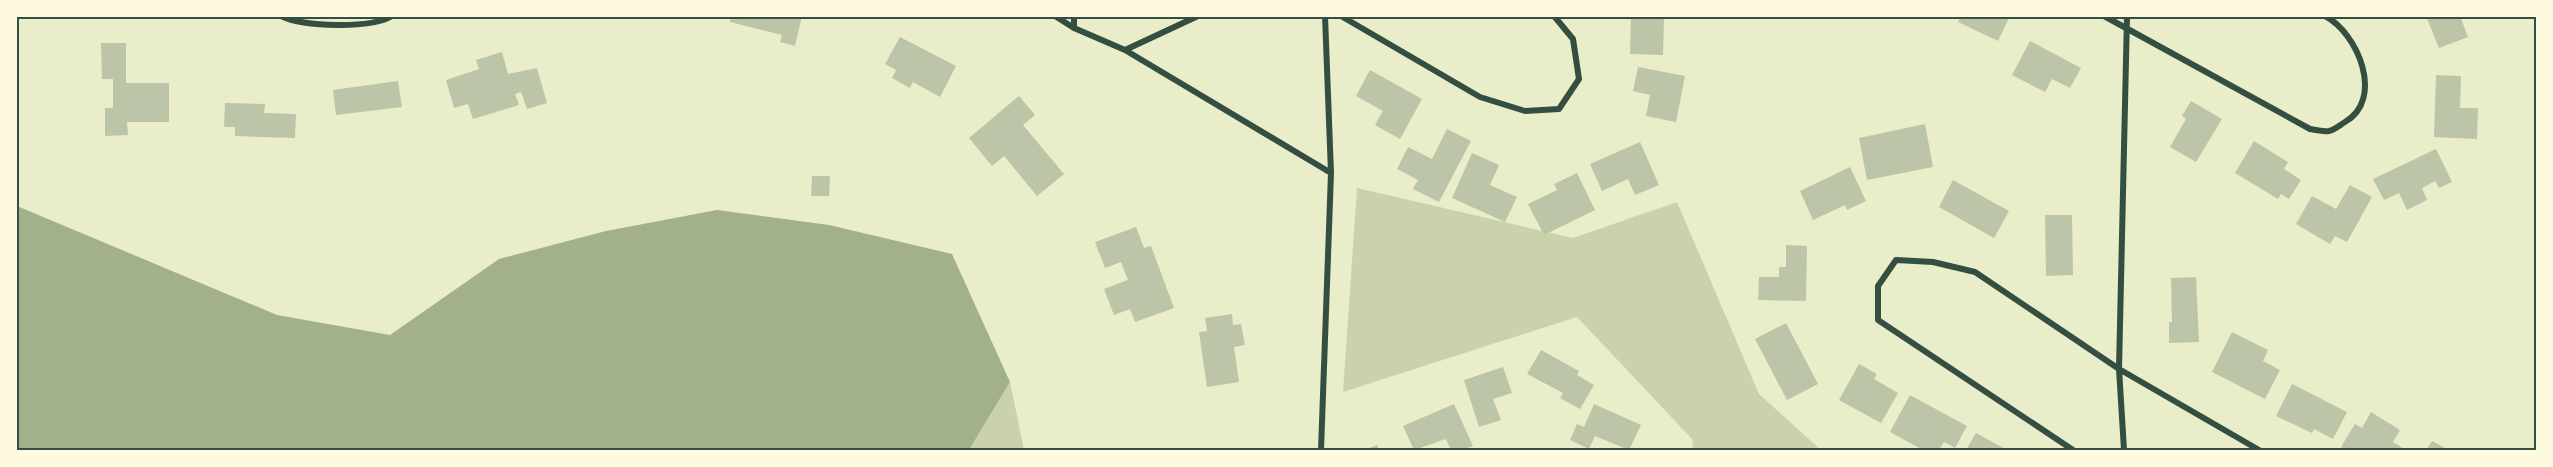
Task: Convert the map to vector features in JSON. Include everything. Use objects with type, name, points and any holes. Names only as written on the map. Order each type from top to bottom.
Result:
[{"type":"street","points":[[283,17],[341,26],[392,16]]},
{"type":"street","points":[[1055,16],[1074,28],[1125,51],[1331,173]]},
{"type":"street","points":[[1074,16],[1074,28]]},
{"type":"street","points":[[1183,16],[1183,24]]},
{"type":"street","points":[[1125,51],[1198,16]]},
{"type":"street","points":[[1321,450],[1331,173],[1325,16]]},
{"type":"street","points":[[1341,16],[1480,97],[1525,111],[1559,109],[1579,79],[1573,39],[1554,16]]},
{"type":"street","points":[[2104,16],[2126,31],[2310,129],[2330,131],[2350,119],[2365,93],[2357,49],[2333,20],[2325,16]]},
{"type":"street","points":[[2124,450],[2119,369],[2127,16]]},
{"type":"street","points":[[2073,450],[1878,320],[1878,286],[1896,260],[1933,262],[1975,272],[2119,369],[2259,450]]},
{"type":"shaded area","points":[[1357,188],[1573,238],[1677,202],[1759,394],[1821,450],[1693,450],[1692,439],[1577,317],[1343,392]]},
{"type":"shaded area","points":[[17,206],[277,315],[390,335],[499,259],[606,231],[717,210],[829,225],[952,254],[1010,382],[969,450],[17,450]]},
{"type":"shaded area","points":[[1010,382],[1024,450],[969,450]]},
{"type":"building","points":[[731,16],[802,16],[795,46],[780,42],[782,35],[730,22]]},
{"type":"building","points":[[1631,16],[1664,16],[1663,55],[1630,54]]},
{"type":"building","points":[[1961,16],[2010,16],[1998,41],[1958,22]]},
{"type":"building","points":[[2426,16],[2460,16],[2468,37],[2439,48]]},
{"type":"building","points":[[900,37],[956,66],[940,97],[913,82],[910,88],[892,78],[896,70],[885,64]]},
{"type":"building","points":[[2030,41],[2081,68],[2070,88],[2052,79],[2045,92],[2012,75]]},
{"type":"building","points":[[101,43],[126,43],[126,83],[169,83],[169,122],[127,122],[128,135],[105,136],[105,108],[113,108],[113,79],[102,79]]},
{"type":"building","points":[[502,52],[508,74],[537,68],[547,103],[527,109],[521,92],[515,94],[519,105],[473,119],[468,104],[454,108],[446,80],[479,69],[476,60]]},
{"type":"building","points":[[1638,67],[1685,76],[1676,122],[1646,116],[1650,95],[1633,91]]},
{"type":"building","points":[[1370,70],[1422,99],[1400,139],[1375,125],[1383,111],[1356,96]]},
{"type":"building","points":[[2436,75],[2461,76],[2460,108],[2478,108],[2477,139],[2434,137]]},
{"type":"building","points":[[398,81],[402,107],[336,115],[333,90]]},
{"type":"building","points":[[1019,96],[1035,115],[1023,125],[1064,174],[1037,196],[1004,156],[992,166],[969,138]]},
{"type":"building","points":[[2191,101],[2222,119],[2196,162],[2170,147],[2186,119],[2182,116]]},
{"type":"building","points":[[225,103],[265,104],[264,113],[296,114],[295,138],[235,136],[235,127],[224,127]]},
{"type":"building","points":[[1925,124],[1933,167],[1867,180],[1859,138]]},
{"type":"building","points":[[1447,129],[1471,141],[1439,202],[1413,189],[1418,180],[1397,169],[1408,147],[1432,159]]},
{"type":"building","points":[[2254,141],[2288,162],[2284,169],[2301,180],[2289,199],[2281,194],[2278,199],[2235,173]]},
{"type":"building","points":[[1640,142],[1659,185],[1635,195],[1628,179],[1602,191],[1590,164]]},
{"type":"building","points":[[2436,149],[2452,182],[2439,188],[2435,181],[2422,188],[2427,200],[2407,210],[2399,193],[2384,200],[2373,179]]},
{"type":"building","points":[[1472,153],[1499,165],[1490,185],[1517,197],[1505,222],[1452,198]]},
{"type":"building","points":[[1850,167],[1866,201],[1847,210],[1845,205],[1813,220],[1800,191]]},
{"type":"building","points":[[1577,173],[1595,210],[1544,235],[1528,204],[1557,190],[1554,184]]},
{"type":"building","points":[[812,176],[830,176],[829,196],[811,196]]},
{"type":"building","points":[[1953,180],[2009,211],[1994,238],[1939,207]]},
{"type":"building","points":[[2350,185],[2372,197],[2347,242],[2335,236],[2330,244],[2296,224],[2312,196],[2336,209]]},
{"type":"building","points":[[2045,215],[2072,215],[2073,275],[2046,276]]},
{"type":"building","points":[[1136,227],[1144,248],[1151,246],[1174,308],[1135,322],[1130,309],[1114,315],[1104,289],[1128,280],[1121,262],[1105,268],[1095,242]]},
{"type":"building","points":[[1786,245],[1807,246],[1806,301],[1758,300],[1759,277],[1779,277],[1779,267],[1786,267]]},
{"type":"building","points":[[2196,277],[2199,342],[2169,343],[2169,322],[2172,322],[2171,278]]},
{"type":"building","points":[[1232,314],[1233,325],[1241,324],[1245,345],[1234,347],[1239,382],[1207,387],[1199,332],[1207,331],[1205,318]]},
{"type":"building","points":[[1786,323],[1818,384],[1787,400],[1755,339]]},
{"type":"building","points":[[2232,332],[2268,350],[2263,361],[2280,370],[2265,399],[2212,372]]},
{"type":"building","points":[[1541,350],[1579,371],[1577,375],[1594,385],[1580,409],[1560,398],[1563,393],[1527,374]]},
{"type":"building","points":[[1859,364],[1877,374],[1874,379],[1898,393],[1881,423],[1839,400]]},
{"type":"building","points":[[1503,367],[1512,393],[1493,399],[1501,420],[1479,427],[1464,380]]},
{"type":"building","points":[[2292,384],[2347,412],[2333,439],[2314,429],[2312,433],[2276,416]]},
{"type":"building","points":[[1910,395],[1967,426],[1955,448],[1944,442],[1939,450],[1923,450],[1890,432]]},
{"type":"building","points":[[1454,404],[1473,446],[1462,450],[1451,450],[1446,439],[1414,450],[1403,426]]},
{"type":"building","points":[[1594,404],[1641,425],[1629,450],[1595,436],[1589,449],[1570,440],[1577,424],[1584,427]]},
{"type":"building","points":[[2371,412],[2400,430],[2393,442],[2406,450],[2346,450],[2341,447],[2355,424],[2362,428]]},
{"type":"building","points":[[1976,433],[2007,450],[1966,450]]},
{"type":"building","points":[[2432,441],[2449,450],[2426,450]]},
{"type":"building","points":[[1377,445],[1379,450],[1364,450]]}]
